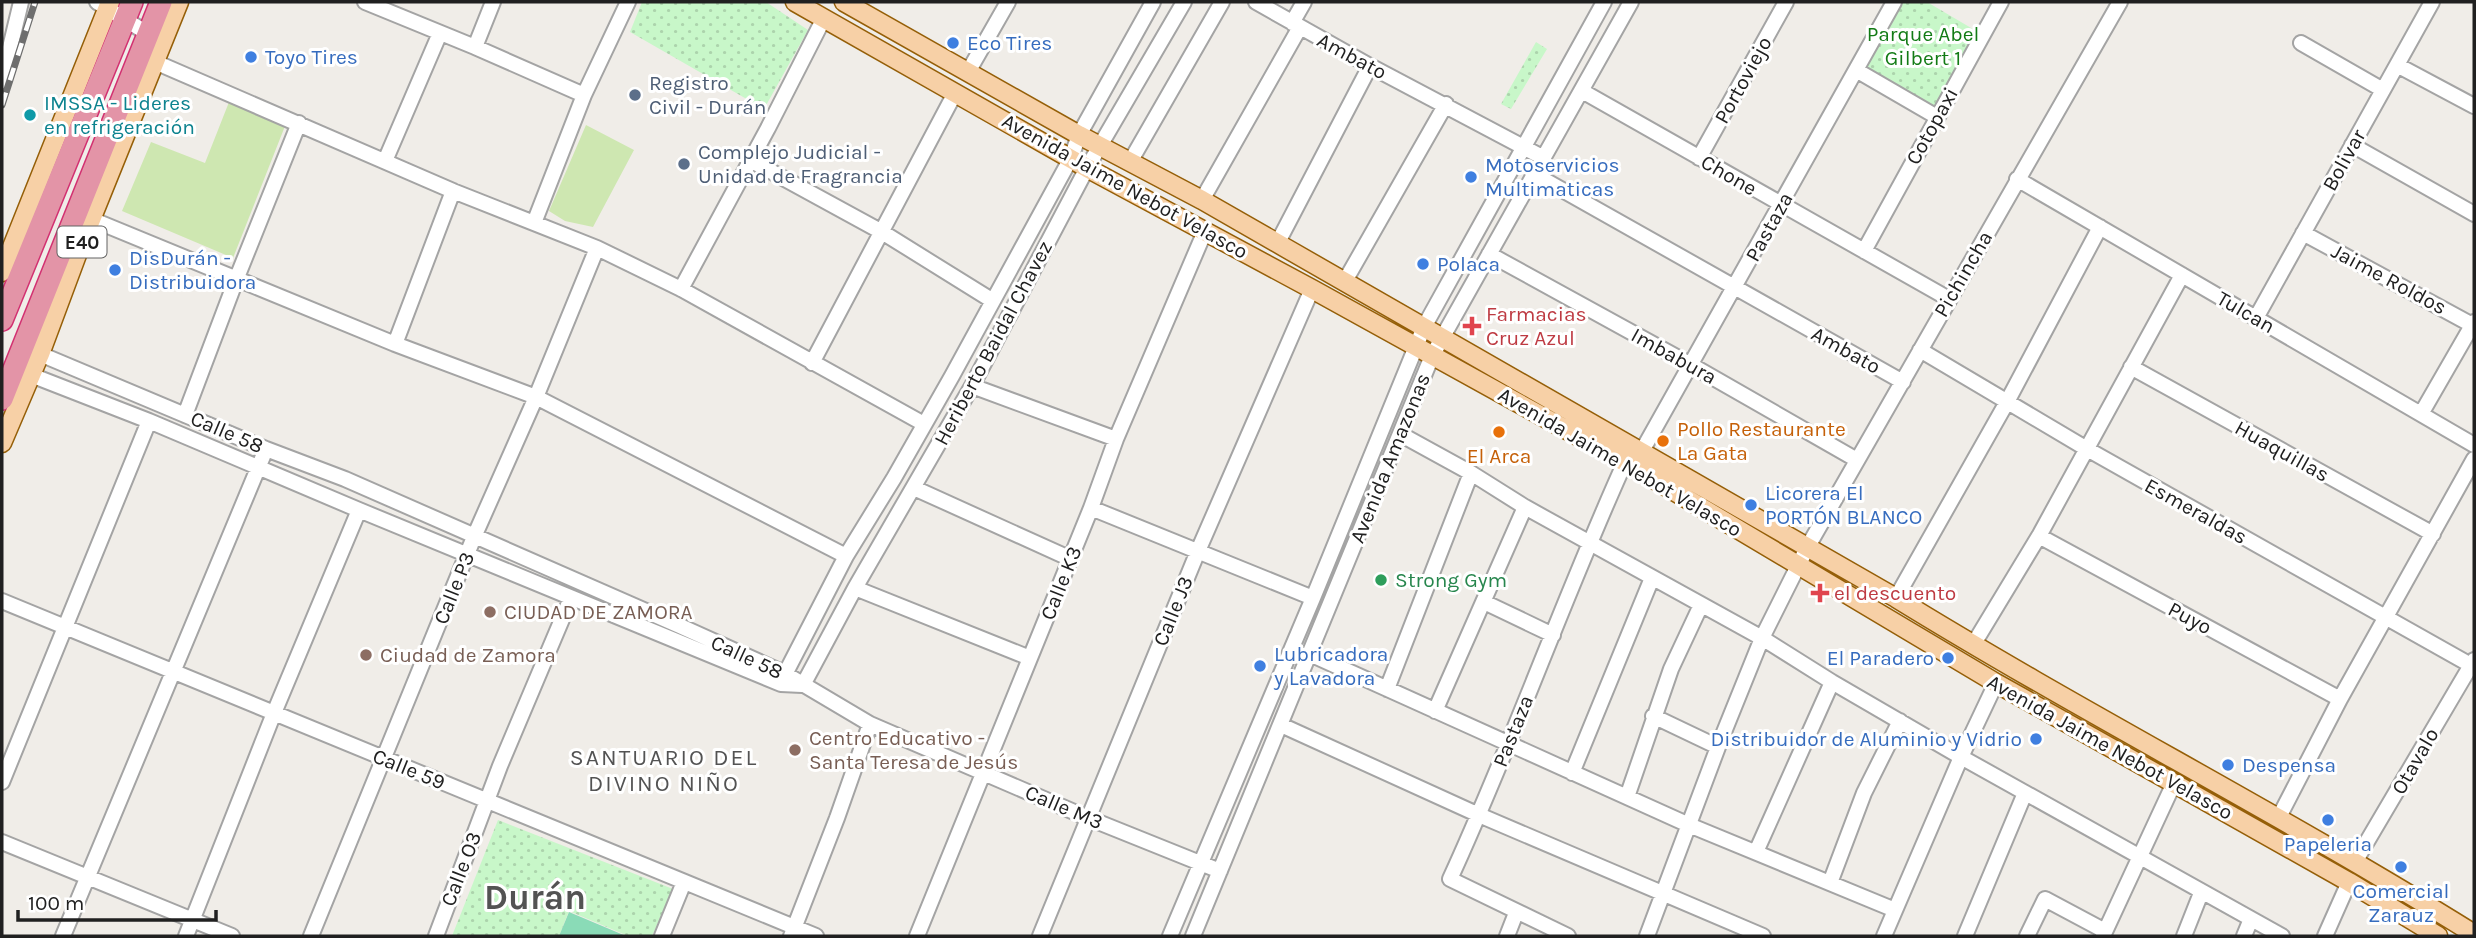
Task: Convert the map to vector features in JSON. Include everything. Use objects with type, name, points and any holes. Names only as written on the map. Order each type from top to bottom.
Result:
[{"type":"highway","name":"E40","points":[[2,399],[155,38],[161,2]]},
{"type":"highway","name":"E40","points":[[2,320],[112,6]]},
{"type":"main road","name":"E40","points":[[2,443],[155,62],[155,38],[179,2]]},
{"type":"main road","name":"Avenida Jaime Nebot Velasco","points":[[795,2],[1087,168],[1625,462],[1996,683],[2438,936]]},
{"type":"main road","name":"Avenida Jaime Nebot Velasco","points":[[849,3],[1079,135],[1202,200],[1345,281],[1973,645],[2355,862],[2474,934]]},
{"type":"main road","points":[[2,272],[112,6]]},
{"type":"street","points":[[2,81],[21,2]]},
{"type":"street","points":[[365,2],[584,95]]},
{"type":"street","points":[[475,47],[493,2]]},
{"type":"street","points":[[534,223],[584,95],[628,2]]},
{"type":"street","points":[[968,72],[1008,2]]},
{"type":"street","name":"Heriberto Baidal Chavez","points":[[783,678],[846,555],[894,478],[993,301],[1071,158],[1079,135],[1153,2]]},
{"type":"street","name":"Heriberto Baidal Chavez","points":[[803,685],[855,588],[972,386],[1087,168],[1184,2]]},
{"type":"street","points":[[1130,162],[1222,2]]},
{"type":"street","points":[[1256,2],[1296,25],[1304,2]]},
{"type":"street","name":"Avenida Amazonas","points":[[1193,936],[1400,433],[1424,352],[1424,327],[1604,2]]},
{"type":"street","name":"Avenida Amazonas","points":[[1170,936],[1313,598],[1424,352],[1441,337],[1631,2]]},
{"type":"street","name":"Portoviejo","points":[[1699,158],[1786,2]]},
{"type":"street","name":"Pastaza","points":[[1642,452],[1894,2]]},
{"type":"street","name":"Cotopaxi","points":[[1864,251],[2000,2]]},
{"type":"street","name":"Pichincha","points":[[1647,936],[1762,638],[1807,548],[2120,2]]},
{"type":"street","name":"Bolivar","points":[[2256,318],[2432,2]]},
{"type":"street","points":[[112,6],[155,38]]},
{"type":"street","points":[[681,289],[824,18]]},
{"type":"street","name":"Ambato","points":[[1202,200],[1296,25],[1542,157]]},
{"type":"street","points":[[385,161],[440,33]]},
{"type":"street","points":[[2301,43],[2383,90]]},
{"type":"street","points":[[155,62],[453,191],[597,248],[681,289],[924,424]]},
{"type":"street","points":[[2397,65],[2474,106]]},
{"type":"street","points":[[1277,244],[1370,66]]},
{"type":"street","points":[[1856,70],[1937,117]]},
{"type":"street","name":"Chone","points":[[1582,91],[1949,299]]},
{"type":"street","points":[[812,363],[956,93]]},
{"type":"street","points":[[1345,281],[1446,104]]},
{"type":"street","points":[[185,415],[299,123]]},
{"type":"street","points":[[2352,145],[2474,215]]},
{"type":"street","points":[[750,160],[882,232],[993,301]]},
{"type":"street","name":"Ambato","points":[[1534,174],[1903,382]]},
{"type":"street","name":"Tulcan","points":[[2017,179],[2474,446]]},
{"type":"street","points":[[395,344],[453,191]]},
{"type":"street","points":[[91,219],[395,344],[536,397],[846,555]]},
{"type":"street","points":[[1896,598],[2007,402],[2100,227]]},
{"type":"street","name":"Calle K3","points":[[917,936],[1091,509],[1116,439],[1205,231]]},
{"type":"street","name":"Jaime Roldos","points":[[2303,233],[2474,324]]},
{"type":"street","name":"Calle P3","points":[[311,936],[474,537],[536,397],[597,248]]},
{"type":"street","name":"Imbabura","points":[[1489,254],[1857,460]]},
{"type":"street","points":[[1973,645],[2039,536],[2182,275]]},
{"type":"street","name":"Calle J3","points":[[1040,936],[1198,551],[1312,289]]},
{"type":"street","points":[[2421,414],[2474,324]]},
{"type":"street","name":"Esmeraldas","points":[[1920,350],[2087,449],[2385,618],[2473,664]]},
{"type":"street","name":"Calle 58","points":[[40,354],[265,449],[345,479],[783,678]]},
{"type":"street","name":"Huaquillas","points":[[2131,367],[2433,534]]},
{"type":"street","name":"Calle 58","points":[[31,375],[149,421],[571,598],[803,685]]},
{"type":"street","points":[[972,386],[1116,439]]},
{"type":"street","points":[[2,782],[149,421]]},
{"type":"street","points":[[1400,433],[1525,507],[1762,638],[1961,757],[2282,936]]},
{"type":"street","points":[[63,936],[265,449]]},
{"type":"street","points":[[2278,818],[2340,699],[2474,459]]},
{"type":"street","name":"Pastaza","points":[[1568,936],[1450,880],[1589,542],[1625,462]]},
{"type":"street","points":[[1387,689],[1471,473]]},
{"type":"street","points":[[914,488],[1070,559]]},
{"type":"street","points":[[1435,711],[1525,507]]},
{"type":"street","points":[[1091,509],[1313,598]]},
{"type":"street","points":[[186,936],[274,713],[359,510]]},
{"type":"street","name":"Puyo","points":[[2039,536],[2340,699]]},
{"type":"street","points":[[1572,773],[1652,578]]},
{"type":"street","points":[[855,588],[1030,658]]},
{"type":"street","name":"Calle O3","points":[[436,936],[487,801],[571,598]]},
{"type":"street","name":"Calle 59","points":[[2,601],[684,882],[792,932],[816,936]]},
{"type":"street","points":[[1484,601],[1553,635]]},
{"type":"street","points":[[1627,797],[1671,669],[1702,605]]},
{"type":"street","points":[[1310,654],[1689,825],[1895,910]]},
{"type":"street","name":"Otavalo","points":[[2355,862],[2473,664]]},
{"type":"street","points":[[1756,852],[1832,682]]},
{"type":"street","points":[[1884,936],[1996,683]]},
{"type":"street","name":"Calle M3","points":[[803,685],[870,724],[1088,818],[1220,871]]},
{"type":"street","points":[[1653,716],[1718,747]]},
{"type":"street","points":[[1830,883],[1864,793],[1900,721]]},
{"type":"street","points":[[792,932],[837,818],[870,724]]},
{"type":"street","points":[[1281,725],[1479,815],[1763,936]]},
{"type":"street","points":[[2027,936],[2045,899],[2104,934],[2174,783]]},
{"type":"street","points":[[1965,936],[2025,793]]},
{"type":"street","points":[[2,842],[232,936]]},
{"type":"street","points":[[662,936],[684,882]]},
{"type":"street","points":[[2325,936],[2349,883]]},
{"type":"street","points":[[2184,936],[2201,893]]},
{"type":"street","points":[[1507,936],[1516,913]]},
{"type":"street","points":[[2244,936],[2251,919]]},
{"type":"green space","points":[[642,2],[766,2],[808,30],[764,109],[630,32]]},
{"type":"green space","name":"Parque Abel Gilbert 1","points":[[1902,2],[1927,2],[1978,32],[1934,106],[1866,68]]},
{"type":"green space","points":[[1536,42],[1547,49],[1511,109],[1501,104]]},
{"type":"green space","points":[[231,97],[287,121],[233,258],[122,211],[151,142],[205,163]]},
{"type":"green space","points":[[586,125],[634,150],[593,227],[565,221],[549,211]]},
{"type":"green space","points":[[498,820],[673,889],[652,936],[628,936],[569,911],[559,936],[452,936]]},
{"type":"green space","points":[[569,912],[626,936],[559,936]]},
{"type":"railway","points":[[2,105],[35,2]]},
{"type":"place","name":"Eco Tires","points":[[953,43]]},
{"type":"place","name":"Toyo Tires","points":[[251,57]]},
{"type":"place","name":"Registro Civil - Durán","points":[[635,95]]},
{"type":"place","name":"IMSSA - Lideres en refrigeración","points":[[30,115]]},
{"type":"place","name":"Complejo Judicial - Unidad de Fragrancia","points":[[684,164]]},
{"type":"place","name":"Motoservicios Multimaticas","points":[[1471,177]]},
{"type":"place","name":"Polaca","points":[[1423,264]]},
{"type":"place","name":"DisDurán - Distribuidora","points":[[115,270]]},
{"type":"place","name":"Farmacias Cruz Azul","points":[[1472,326]]},
{"type":"place","name":"El Arca","points":[[1499,432]]},
{"type":"place","name":"Pollo Restaurante La Gata","points":[[1663,441]]},
{"type":"place","name":"Licorera El PORTÓN BLANCO","points":[[1751,505]]},
{"type":"place","name":"Strong Gym","points":[[1381,580]]},
{"type":"place","name":"el descuento","points":[[1820,593]]},
{"type":"place","name":"CIUDAD DE ZAMORA","points":[[490,612]]},
{"type":"place","name":"Ciudad de Zamora","points":[[366,655]]},
{"type":"place","name":"El Paradero","points":[[1948,658]]},
{"type":"place","name":"Lubricadora y Lavadora","points":[[1260,666]]},
{"type":"place","name":"Distribuidor de Aluminio y Vidrio","points":[[2036,739]]},
{"type":"place","name":"Centro Educativo - Santa Teresa de Jesús","points":[[795,750]]},
{"type":"place","name":"Despensa","points":[[2228,765]]},
{"type":"place","name":"Papeleria","points":[[2328,820]]},
{"type":"place","name":"Comercial Zarauz","points":[[2401,867]]},
{"type":"district","name":"SANTUARIO DEL DIVINO NIÑO","points":[[664,770]]},
{"type":"district","name":"Durán","points":[[535,897]]}]
